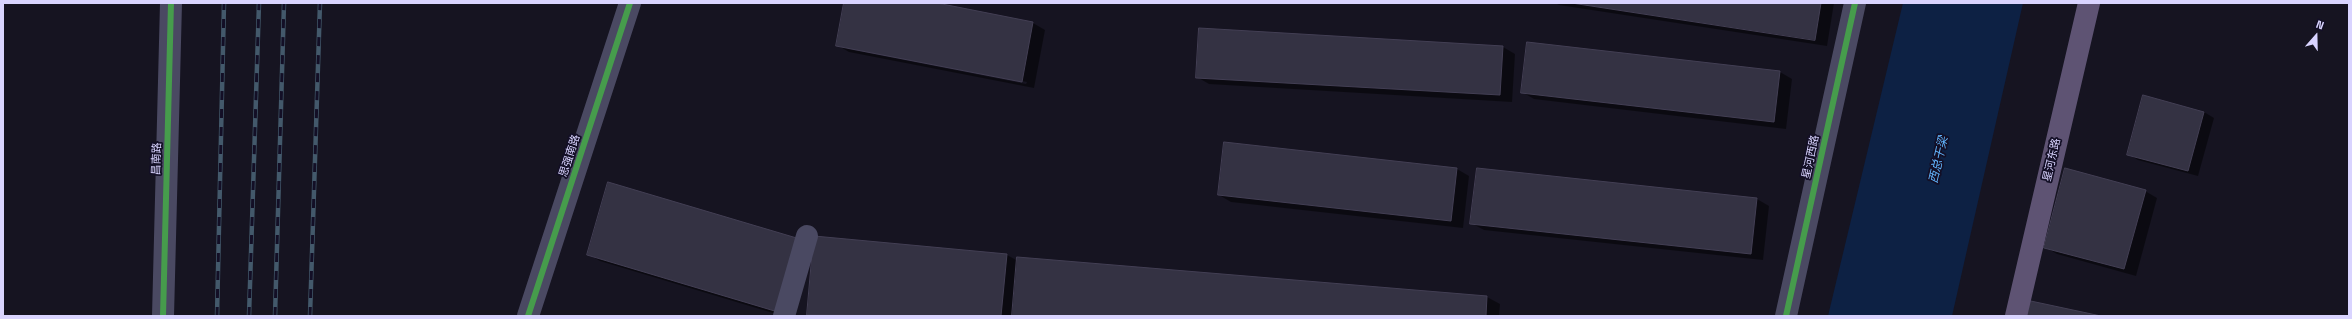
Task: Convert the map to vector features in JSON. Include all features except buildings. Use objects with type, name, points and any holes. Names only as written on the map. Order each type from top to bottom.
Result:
[{"type":"main road","name":"星河东路","points":[[2016,316],[2089,3]]},
{"type":"street","name":"昌南路","points":[[163,316],[172,3]]},
{"type":"street","name":"思强南路","points":[[528,316],[630,3]]},
{"type":"street","name":"星河西路","points":[[1786,316],[1855,3]]},
{"type":"street","points":[[784,316],[807,236]]},
{"type":"water","name":"西总干梁","points":[[1903,3],[2023,3],[1952,316],[1828,316]]},
{"type":"railway","points":[[217,316],[224,3]]},
{"type":"railway","points":[[249,316],[259,3]]},
{"type":"railway","points":[[275,316],[284,3]]},
{"type":"railway","points":[[310,316],[320,3]]},
{"type":"cycle path","points":[[163,316],[171,3]]},
{"type":"cycle path","points":[[528,316],[630,3]]},
{"type":"cycle path","points":[[1786,316],[1855,3]]}]
